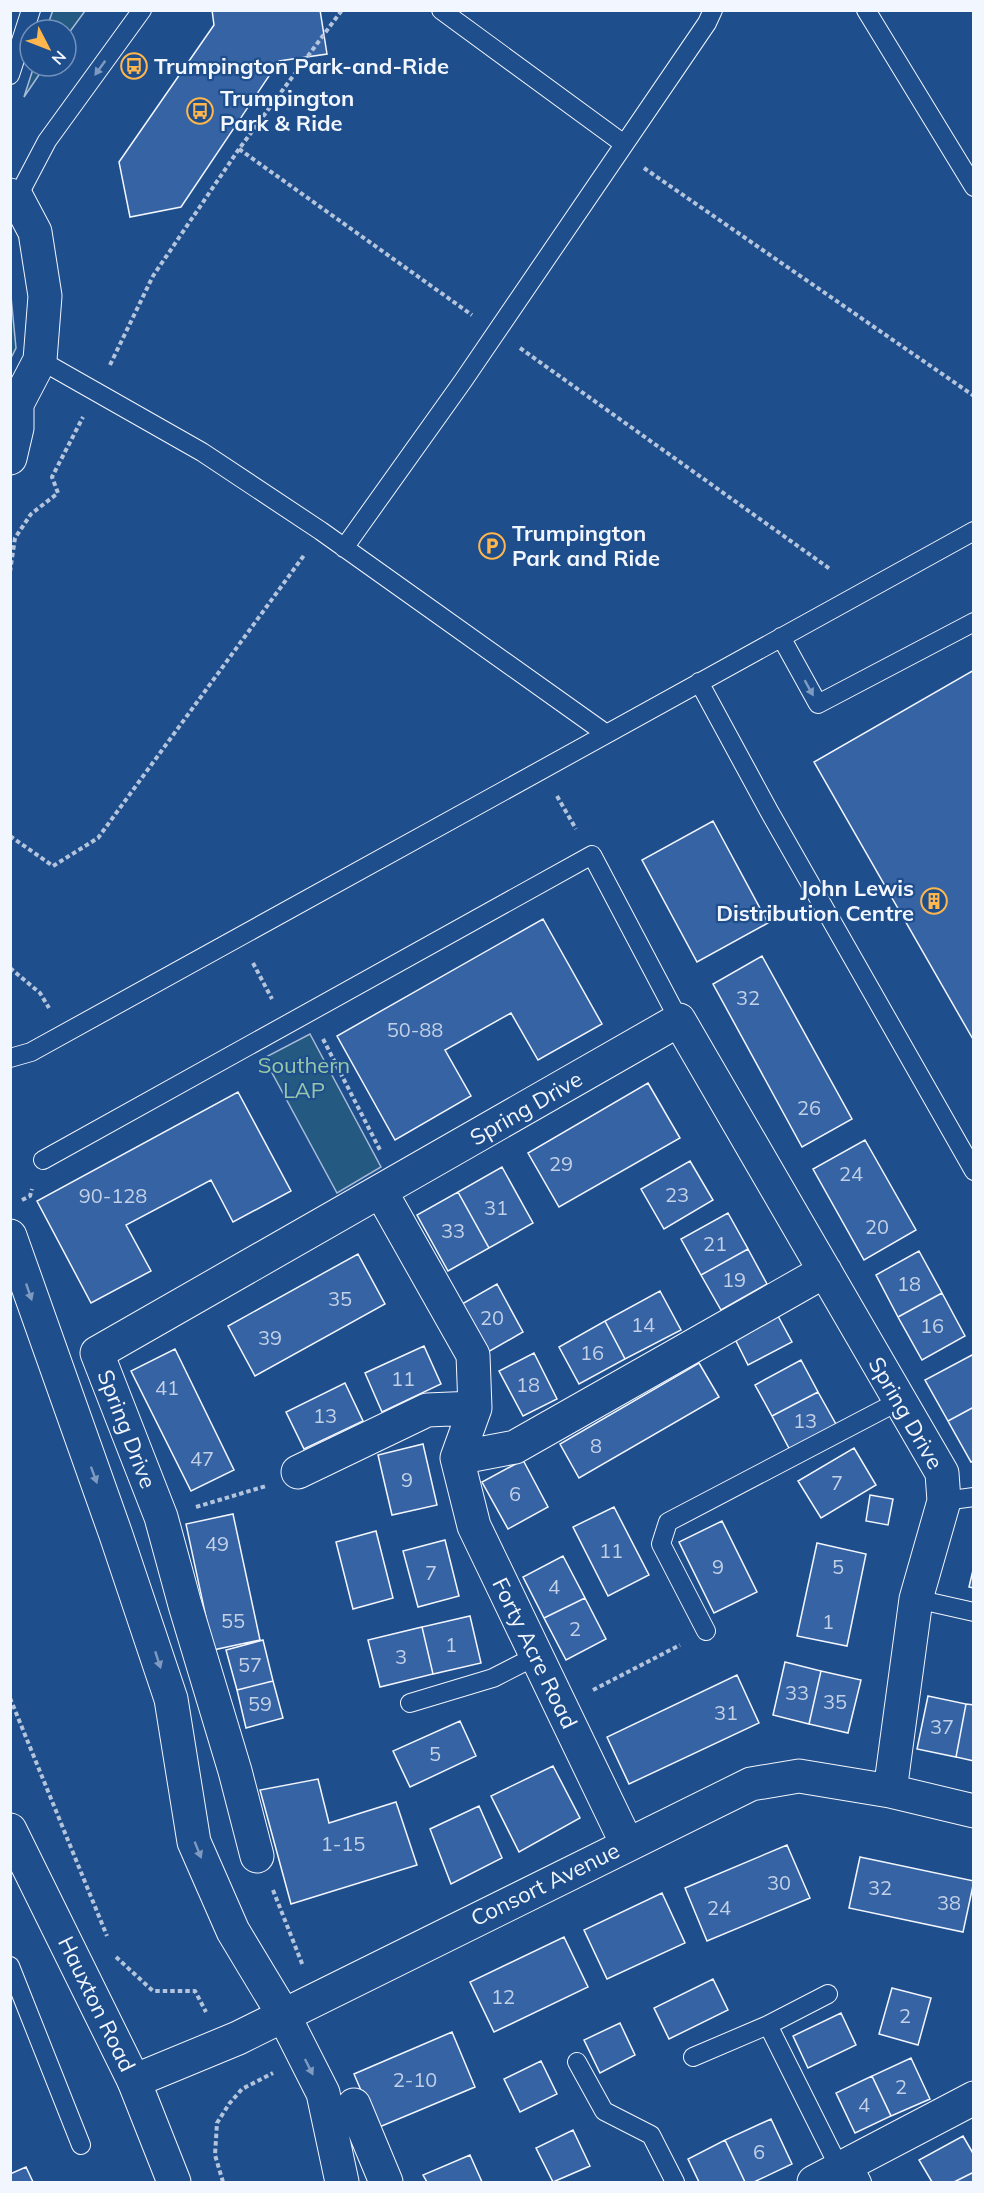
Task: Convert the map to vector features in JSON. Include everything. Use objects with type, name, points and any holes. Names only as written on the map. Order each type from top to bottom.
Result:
[{"type":"street","points":[[13,427],[40,360],[45,296],[35,232],[14,197]]},
{"type":"street","name":"Spring Drive","points":[[257,1856],[235,1771],[161,1517],[97,1353],[680,1020],[899,1401],[959,1499],[916,1599],[890,1791]]},
{"type":"street","points":[[389,1187],[473,1355],[475,1408],[457,1458]]},
{"type":"street","points":[[10,1236],[116,1535],[171,1699],[194,1842],[233,1930],[283,2014],[323,2093],[342,2182]]},
{"type":"street","points":[[457,1458],[515,1447],[825,1271]]},
{"type":"street","points":[[298,1472],[427,1410],[475,1408]]},
{"type":"street","name":"Forty Acre Road","points":[[457,1458],[474,1526],[627,1844]]},
{"type":"street","name":"Consort Avenue","points":[[134,2081],[238,2038],[751,1784],[799,1776],[890,1791],[974,1811]]},
{"type":"street","name":"Hauxton Road","points":[[10,1830],[134,2081],[174,2182]]},
{"type":"street","points":[[842,2174],[974,2098]]},
{"type":"street","points":[[354,2105],[386,2182]]},
{"type":"lane","points":[[10,75],[31,10]]},
{"type":"lane","points":[[14,197],[47,141],[142,10]]},
{"type":"lane","points":[[441,10],[622,147]]},
{"type":"lane","points":[[344,549],[463,381],[707,23],[713,10]]},
{"type":"lane","points":[[866,10],[974,187]]},
{"type":"lane","points":[[40,360],[202,452],[321,531],[605,733]]},
{"type":"lane","points":[[10,1058],[31,1052],[974,531]]},
{"type":"lane","points":[[781,637],[818,704],[974,622]]},
{"type":"lane","points":[[699,682],[775,822],[974,1171]]},
{"type":"lane","points":[[43,1161],[592,855],[680,1020]]},
{"type":"lane","points":[[706,1631],[661,1544],[668,1522],[899,1401]]},
{"type":"lane","points":[[916,1599],[974,1612]]},
{"type":"lane","points":[[410,1703],[494,1678],[536,1656]]},
{"type":"lane","points":[[10,1966],[81,2145]]},
{"type":"lane","points":[[693,2057],[768,2025],[828,1994]]},
{"type":"lane","points":[[768,2025],[842,2174]]},
{"type":"lane","points":[[577,2062],[604,2111],[651,2135],[675,2182]]},
{"type":"path","points":[[10,572],[15,538],[31,514],[58,493],[52,477],[153,276],[239,149],[342,10]]},
{"type":"path","points":[[622,147],[974,396]]},
{"type":"path","points":[[239,149],[830,568]]},
{"type":"path","points":[[10,836],[53,866],[98,837],[321,531]]},
{"type":"path","points":[[541,769],[592,855]]},
{"type":"path","points":[[238,938],[286,1026]]},
{"type":"path","points":[[10,968],[40,993],[63,1034]]},
{"type":"path","points":[[309,1012],[389,1187]]},
{"type":"path","points":[[161,1517],[266,1486],[298,1472]]},
{"type":"path","points":[[561,1707],[706,1631]]},
{"type":"path","points":[[10,1698],[116,1957],[153,1991],[195,1991],[216,2034],[238,2038]]},
{"type":"path","points":[[223,2182],[215,2156],[218,2123],[229,2104],[242,2089],[277,2071]]},
{"type":"green space","points":[[53,10],[85,10],[78,21],[78,18],[50,18]]},
{"type":"green space","points":[[30,78],[37,78],[24,97]]},
{"type":"green space","points":[[10,286],[16,348],[11,358],[10,358]]},
{"type":"green space","name":"Southern LAP","points":[[310,1034],[381,1167],[337,1193],[264,1058]]},
{"type":"building","name":"Trumpington Park & Ride","points":[[212,10],[320,10],[327,54],[279,61],[181,207],[130,217],[119,162],[214,25]]},
{"type":"building","name":"John Lewis Distribution Centre","points":[[974,670],[974,1041],[814,762]]},
{"type":"building","points":[[713,821],[768,923],[697,962],[642,860]]},
{"type":"building","points":[[543,919],[602,1024],[538,1060],[511,1013],[445,1050],[471,1096],[395,1140],[337,1036]]},
{"type":"building","points":[[762,956],[852,1119],[802,1147],[713,984]]},
{"type":"building","points":[[648,1083],[680,1138],[559,1207],[528,1153]]},
{"type":"building","points":[[238,1092],[291,1191],[233,1222],[211,1180],[126,1225],[151,1271],[91,1303],[37,1201]]},
{"type":"building","points":[[865,1140],[916,1230],[864,1260],[813,1169]]},
{"type":"building","points":[[690,1161],[713,1200],[664,1229],[641,1189]]},
{"type":"building","points":[[502,1167],[533,1223],[489,1248],[458,1192]]},
{"type":"building","points":[[458,1192],[489,1248],[448,1271],[417,1215]]},
{"type":"building","points":[[728,1213],[748,1249],[701,1275],[681,1239]]},
{"type":"building","points":[[748,1249],[767,1284],[721,1310],[701,1275]]},
{"type":"building","points":[[919,1251],[942,1293],[898,1317],[876,1275]]},
{"type":"building","points":[[358,1254],[385,1304],[255,1376],[228,1326]]},
{"type":"building","points":[[497,1284],[523,1332],[488,1352],[462,1304]]},
{"type":"building","points":[[660,1291],[681,1330],[625,1359],[605,1321]]},
{"type":"building","points":[[942,1293],[965,1336],[922,1360],[898,1317]]},
{"type":"building","points":[[778,1316],[792,1342],[748,1365],[735,1339]]},
{"type":"building","points":[[605,1321],[625,1359],[579,1384],[559,1347]]},
{"type":"building","points":[[424,1346],[441,1384],[382,1412],[365,1373]]},
{"type":"building","points":[[175,1349],[234,1470],[191,1491],[131,1371]]},
{"type":"building","points":[[534,1353],[557,1399],[523,1416],[499,1371]]},
{"type":"building","points":[[972,1355],[974,1358],[974,1407],[948,1421],[925,1380]]},
{"type":"building","points":[[801,1360],[818,1392],[772,1416],[755,1385]]},
{"type":"building","points":[[699,1363],[719,1397],[579,1478],[560,1444]]},
{"type":"building","points":[[345,1383],[363,1421],[304,1449],[286,1412]]},
{"type":"building","points":[[818,1392],[837,1426],[791,1452],[772,1416]]},
{"type":"building","points":[[974,1407],[974,1461],[971,1462],[948,1421]]},
{"type":"building","points":[[423,1444],[437,1505],[392,1515],[378,1455]]},
{"type":"building","points":[[854,1448],[876,1485],[821,1518],[798,1481]]},
{"type":"building","points":[[523,1460],[548,1507],[508,1529],[482,1482]]},
{"type":"building","points":[[870,1495],[893,1499],[888,1525],[866,1521]]},
{"type":"building","points":[[614,1507],[649,1575],[608,1596],[573,1527]]},
{"type":"building","points":[[233,1514],[260,1640],[213,1650],[186,1524]]},
{"type":"building","points":[[722,1521],[757,1592],[714,1613],[679,1542]]},
{"type":"building","points":[[376,1531],[393,1598],[353,1609],[336,1542]]},
{"type":"building","points":[[445,1540],[459,1596],[418,1607],[403,1551]]},
{"type":"building","points":[[817,1543],[866,1554],[847,1646],[797,1636]]},
{"type":"building","points":[[563,1556],[585,1598],[544,1618],[523,1577]]},
{"type":"building","points":[[974,1566],[974,1588],[969,1587]]},
{"type":"building","points":[[585,1598],[606,1639],[566,1660],[544,1618]]},
{"type":"building","points":[[470,1616],[481,1663],[433,1674],[422,1627]]},
{"type":"building","points":[[422,1627],[433,1674],[380,1687],[368,1640]]},
{"type":"building","points":[[263,1640],[273,1681],[237,1690],[226,1650]]},
{"type":"building","points":[[785,1662],[821,1671],[809,1724],[773,1715]]},
{"type":"building","points":[[821,1671],[861,1680],[848,1733],[809,1724]]},
{"type":"building","points":[[737,1675],[759,1723],[629,1784],[607,1737]]},
{"type":"building","points":[[273,1681],[283,1718],[246,1728],[237,1690]]},
{"type":"building","points":[[928,1696],[966,1704],[956,1757],[917,1749]]},
{"type":"building","points":[[966,1704],[974,1705],[974,1761],[956,1757]]},
{"type":"building","points":[[460,1721],[476,1756],[410,1787],[393,1751]]},
{"type":"building","points":[[553,1766],[580,1818],[519,1852],[491,1796]]},
{"type":"building","points":[[318,1779],[329,1823],[396,1802],[417,1865],[291,1904],[260,1790]]},
{"type":"building","points":[[479,1806],[502,1858],[451,1884],[430,1829]]},
{"type":"building","points":[[787,1845],[810,1898],[707,1941],[685,1888]]},
{"type":"building","points":[[860,1857],[974,1881],[963,1932],[849,1908]]},
{"type":"building","points":[[662,1893],[685,1943],[607,1979],[584,1930]]},
{"type":"building","points":[[564,1937],[588,1987],[494,2032],[470,1982]]},
{"type":"building","points":[[713,1979],[728,2010],[669,2039],[654,2008]]},
{"type":"building","points":[[892,1988],[931,1998],[918,2045],[879,2034]]},
{"type":"building","points":[[841,2013],[856,2045],[808,2068],[793,2036]]},
{"type":"building","points":[[620,2023],[635,2055],[600,2073],[584,2040]]},
{"type":"building","points":[[452,2032],[475,2087],[377,2128],[354,2074]]},
{"type":"building","points":[[911,2058],[930,2099],[891,2116],[872,2076]]},
{"type":"building","points":[[541,2061],[557,2094],[520,2112],[504,2079]]},
{"type":"building","points":[[872,2076],[891,2116],[855,2133],[836,2093]]},
{"type":"building","points":[[771,2119],[792,2164],[754,2182],[745,2182],[725,2140]]},
{"type":"building","points":[[573,2130],[590,2166],[553,2182],[536,2148]]},
{"type":"building","points":[[963,2136],[974,2155],[974,2172],[954,2182],[932,2182],[919,2160]]},
{"type":"building","points":[[725,2140],[745,2182],[699,2182],[688,2159]]},
{"type":"building","points":[[470,2155],[482,2182],[427,2182],[423,2175]]},
{"type":"building","points":[[26,2167],[33,2182],[10,2182],[10,2174]]},
{"type":"building","points":[[974,2172],[974,2182],[954,2182]]},
{"type":"place","name":"Trumpington Park-and-Ride","points":[[134,66]]},
{"type":"place","name":"Trumpington Park & Ride","points":[[200,111]]},
{"type":"place","name":"Trumpington Park and Ride","points":[[492,546]]},
{"type":"place","name":"John Lewis Distribution Centre","points":[[934,901]]}]
